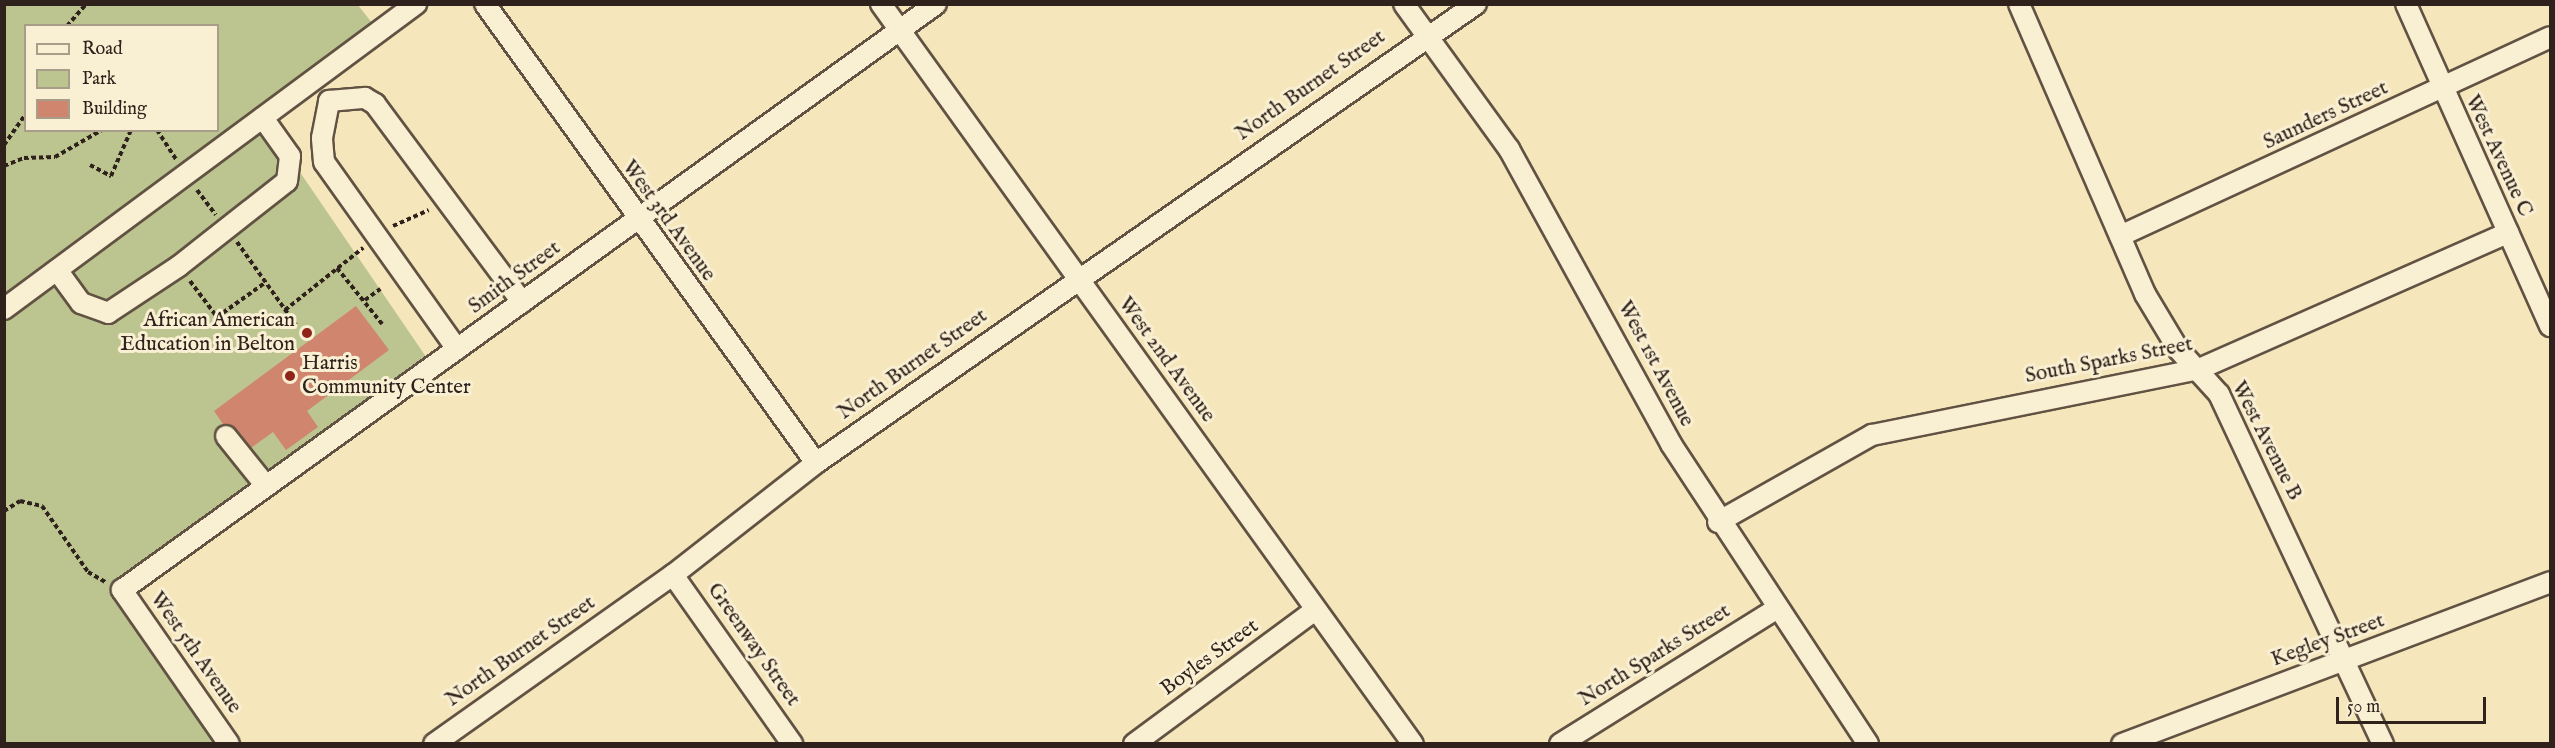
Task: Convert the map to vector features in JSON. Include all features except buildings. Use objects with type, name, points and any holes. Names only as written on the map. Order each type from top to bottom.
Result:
[{"type":"street","points":[[4,309],[416,4]]},
{"type":"street","name":"West 3rd Avenue","points":[[485,4],[637,220],[816,463]]},
{"type":"street","name":"West 2nd Avenue","points":[[880,4],[1413,744]]},
{"type":"street","name":"Smith Street","points":[[122,590],[936,4]]},
{"type":"street","name":"West 1st Avenue","points":[[1404,4],[1538,197],[1718,522],[1868,744]]},
{"type":"street","name":"North Burnet Street","points":[[434,744],[674,575],[816,463],[1427,34],[1476,4]]},
{"type":"street","name":"West Avenue B","points":[[2019,4],[2156,316],[2219,394],[2348,660],[2383,744]]},
{"type":"street","name":"West Avenue C","points":[[2406,4],[2441,89],[2550,326]]},
{"type":"street","name":"Saunders Street","points":[[2120,236],[2550,38]]},
{"type":"street","points":[[314,80],[329,101],[322,138],[324,162],[457,349]]},
{"type":"street","points":[[329,101],[357,98],[375,104],[522,302]]},
{"type":"street","points":[[57,270],[81,303],[108,313],[179,266],[287,181],[290,156],[263,118]]},
{"type":"street","name":"South Sparks Street","points":[[1718,522],[1872,435],[2199,369],[2508,233]]},
{"type":"street","points":[[226,436],[266,486]]},
{"type":"street","name":"Greenway Street","points":[[674,575],[792,744]]},
{"type":"street","name":"Kegley Street","points":[[2122,744],[2550,582]]},
{"type":"street","name":"West 5th Avenue","points":[[122,590],[229,744]]},
{"type":"street","name":"North Sparks Street","points":[[1560,744],[1776,609]]},
{"type":"street","name":"Boyles Street","points":[[1134,744],[1316,610]]},
{"type":"path","points":[[69,24],[86,4]]},
{"type":"path","points":[[4,145],[24,116]]},
{"type":"path","points":[[4,166],[24,158],[55,158],[99,132]]},
{"type":"path","points":[[90,165],[111,176],[130,132]]},
{"type":"path","points":[[179,266],[216,317],[266,282]]},
{"type":"path","points":[[337,268],[382,324]]},
{"type":"path","points":[[365,300],[380,290]]},
{"type":"path","points":[[4,511],[20,501],[42,506],[88,572],[122,590]]},
{"type":"green space","points":[[4,5],[358,5],[379,32],[263,118],[433,367],[122,590],[213,743],[5,743]]},
{"type":"place","name":"African American Education in Belton","points":[[307,333]]},
{"type":"place","name":"Harris Community Center","points":[[290,376]]}]
